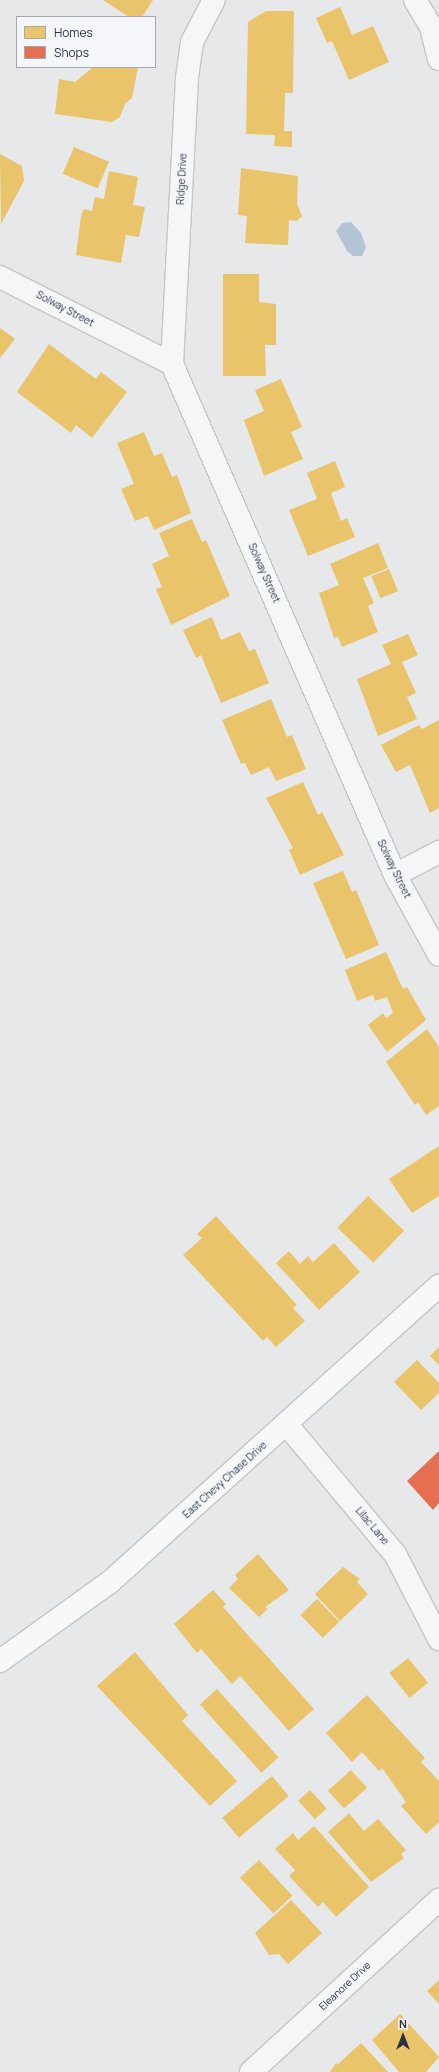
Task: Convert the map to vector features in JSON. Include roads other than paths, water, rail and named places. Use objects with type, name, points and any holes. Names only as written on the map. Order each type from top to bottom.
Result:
[{"type":"main road","name":"East Chevy Chase Drive","points":[[0,1661],[110,1582],[287,1425],[439,1286]]},
{"type":"street","name":"Ridge Drive","points":[[172,364],[187,78],[192,42],[214,0]]},
{"type":"street","points":[[415,0],[431,27],[439,59]]},
{"type":"street","name":"Solway Street","points":[[0,277],[172,364],[395,875],[439,955]]},
{"type":"street","points":[[395,875],[439,852]]},
{"type":"street","name":"Lilac Lane","points":[[287,1425],[395,1554],[439,1638]]},
{"type":"street","name":"Eleanore Drive","points":[[251,2072],[439,1900]]},
{"type":"water","points":[[351,222],[361,233],[366,247],[362,256],[353,256],[347,251],[336,231],[342,223]]}]
